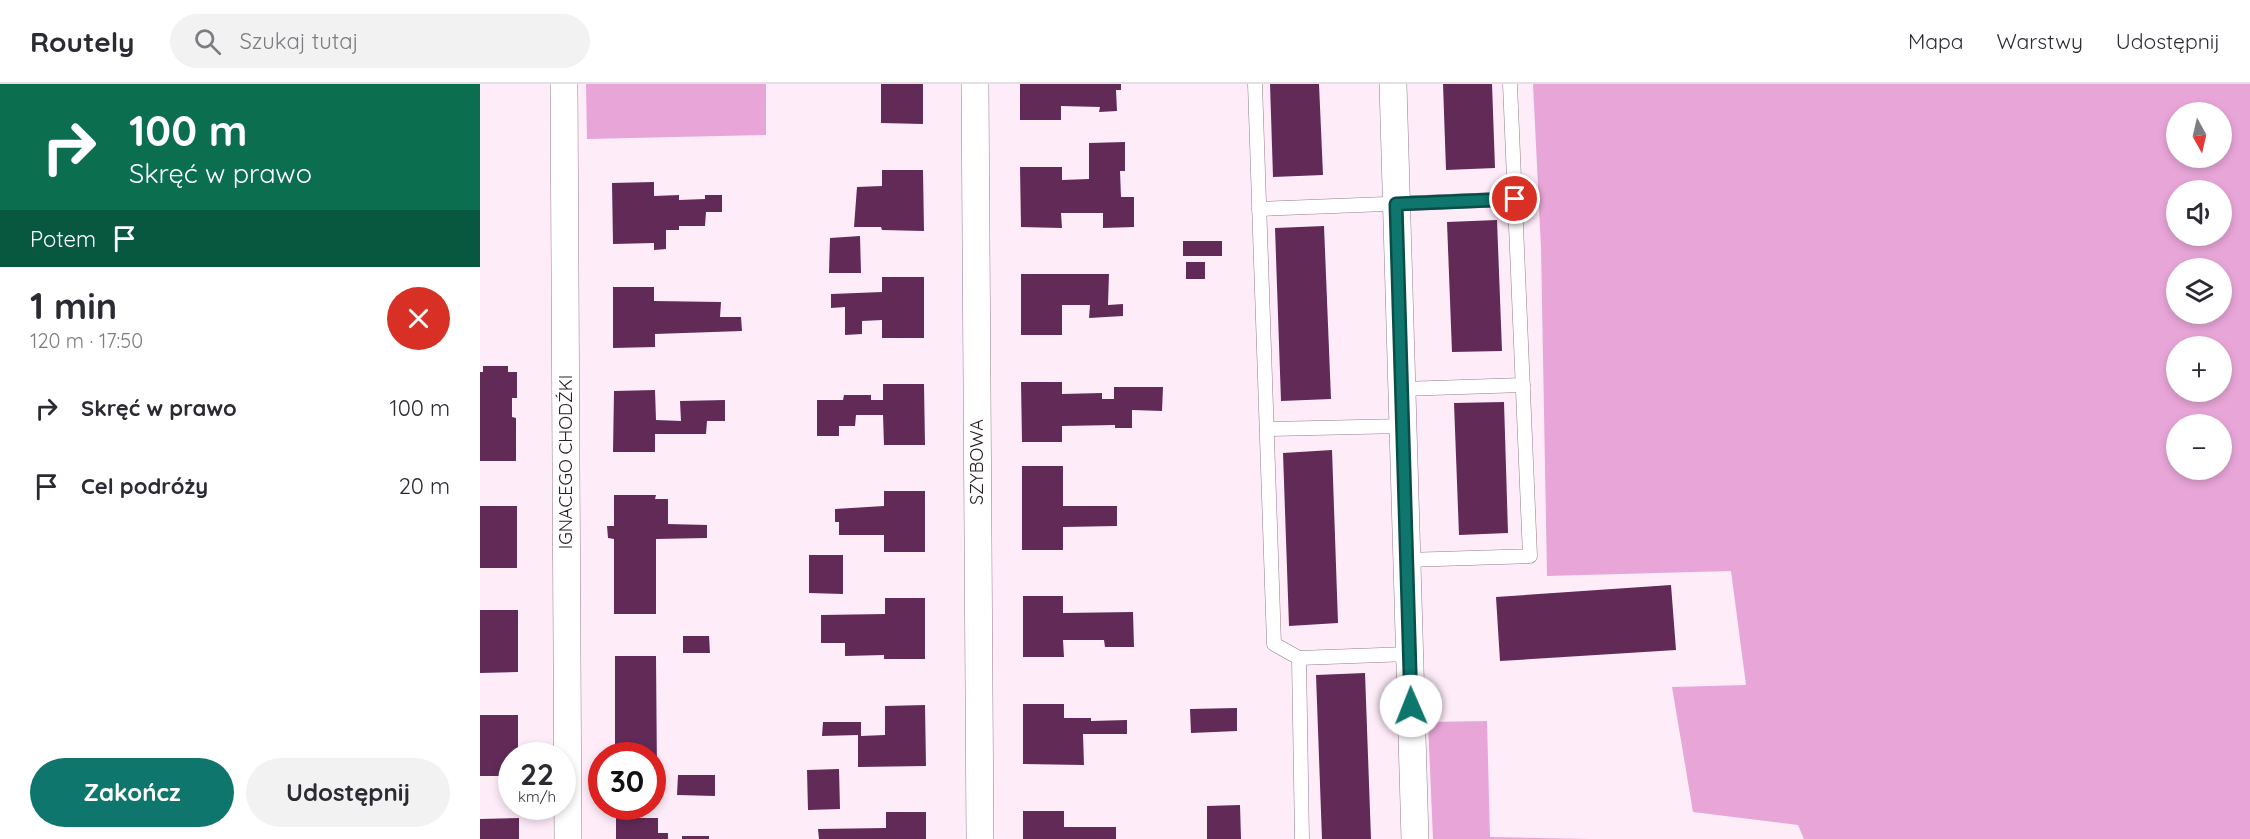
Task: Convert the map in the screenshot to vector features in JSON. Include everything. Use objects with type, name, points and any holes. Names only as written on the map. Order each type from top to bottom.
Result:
[{"type":"street","name":"IGNACEGO CHODŹKI","points":[[564,84],[568,839]]},
{"type":"street","name":"SZYBOWA","points":[[975,84],[980,839]]},
{"type":"street","points":[[1393,84],[1415,839]]},
{"type":"lane","points":[[1255,84],[1274,644],[1299,658],[1409,654]]},
{"type":"lane","points":[[1406,561],[1530,556],[1510,84]]},
{"type":"lane","points":[[1259,209],[1515,199]]},
{"type":"lane","points":[[1402,388],[1523,385]]},
{"type":"lane","points":[[1267,429],[1403,426]]},
{"type":"lane","points":[[1299,658],[1302,839]]},
{"type":"shaded area","points":[[586,84],[766,84],[766,135],[587,139]]},
{"type":"shaded area","points":[[1533,84],[2250,84],[2250,839],[1804,839],[1798,825],[1693,812],[1672,687],[1746,685],[1731,571],[1547,576],[1541,248]]},
{"type":"shaded area","points":[[1487,721],[1490,837],[1590,839],[1433,839],[1428,722]]},
{"type":"building","points":[[881,84],[923,84],[923,124],[881,123]]},
{"type":"building","points":[[1020,84],[1121,84],[1121,90],[1116,90],[1117,111],[1099,112],[1100,107],[1061,106],[1061,120],[1020,120]]},
{"type":"building","points":[[1270,84],[1319,84],[1323,175],[1273,177]]},
{"type":"building","points":[[1443,84],[1492,84],[1495,168],[1446,170]]},
{"type":"building","points":[[1125,142],[1125,171],[1120,171],[1121,197],[1134,197],[1134,227],[1103,228],[1103,213],[1061,213],[1062,228],[1021,227],[1020,167],[1062,167],[1062,180],[1089,179],[1089,143]]},
{"type":"building","points":[[882,170],[923,170],[924,231],[854,227],[857,187],[882,186]]},
{"type":"building","points":[[654,182],[654,196],[679,195],[679,200],[705,199],[705,195],[722,195],[722,212],[706,212],[705,226],[679,226],[679,230],[666,230],[666,249],[654,250],[654,243],[613,244],[612,183]]},
{"type":"building","points":[[1497,220],[1502,351],[1452,352],[1447,222]]},
{"type":"building","points":[[1324,226],[1331,399],[1281,401],[1275,228]]},
{"type":"building","points":[[860,236],[861,273],[829,273],[830,238]]},
{"type":"building","points":[[1183,241],[1222,241],[1222,256],[1183,256]]},
{"type":"building","points":[[1186,262],[1205,262],[1205,279],[1186,279]]},
{"type":"building","points":[[1021,274],[1109,274],[1108,305],[1123,304],[1123,316],[1089,318],[1090,305],[1062,305],[1062,335],[1021,335]]},
{"type":"building","points":[[882,277],[924,277],[924,338],[882,338],[882,320],[862,321],[862,334],[845,335],[845,307],[831,308],[831,294],[882,292]]},
{"type":"building","points":[[613,287],[654,287],[654,301],[721,302],[720,317],[741,317],[742,331],[655,334],[655,347],[613,348]]},
{"type":"building","points":[[483,366],[508,366],[508,372],[517,372],[517,398],[512,398],[512,417],[516,418],[516,461],[480,461],[480,372],[483,372]]},
{"type":"building","points":[[1021,382],[1062,382],[1062,394],[1102,393],[1102,399],[1114,399],[1114,387],[1163,387],[1162,411],[1132,410],[1132,428],[1115,428],[1115,425],[1062,426],[1062,442],[1022,442]]},
{"type":"building","points":[[883,384],[924,384],[925,445],[884,445],[883,415],[856,415],[855,426],[839,426],[839,436],[817,436],[817,400],[843,400],[844,395],[871,395],[871,400],[883,400]]},
{"type":"building","points":[[655,390],[656,420],[681,421],[680,401],[725,400],[725,421],[707,421],[706,434],[655,434],[655,452],[613,452],[614,391]]},
{"type":"building","points":[[1504,402],[1508,533],[1459,535],[1454,403]]},
{"type":"building","points":[[1332,450],[1338,623],[1289,626],[1283,453]]},
{"type":"building","points":[[1022,466],[1063,466],[1063,506],[1117,506],[1117,526],[1063,527],[1063,550],[1022,550]]},
{"type":"building","points":[[884,491],[925,491],[925,552],[884,552],[884,535],[839,535],[839,522],[835,522],[835,509],[884,506]]},
{"type":"building","points":[[614,495],[656,495],[655,499],[668,499],[668,524],[707,525],[707,538],[656,539],[656,614],[614,614],[614,539],[608,538],[607,526],[614,526]]},
{"type":"building","points":[[480,506],[517,506],[517,568],[480,568]]},
{"type":"building","points":[[809,555],[843,555],[843,594],[809,593]]},
{"type":"building","points":[[1671,585],[1676,650],[1500,661],[1496,597]]},
{"type":"building","points":[[1023,596],[1063,596],[1063,613],[1133,612],[1134,647],[1105,647],[1104,640],[1063,640],[1064,657],[1023,657]]},
{"type":"building","points":[[885,598],[925,598],[925,659],[884,659],[884,655],[845,656],[845,643],[821,643],[821,615],[885,614]]},
{"type":"building","points":[[480,610],[518,610],[518,672],[480,673]]},
{"type":"building","points":[[683,636],[709,636],[710,653],[683,653]]},
{"type":"building","points":[[615,656],[656,656],[657,742],[615,742]]},
{"type":"building","points":[[1365,673],[1371,839],[1322,839],[1316,675]]},
{"type":"building","points":[[1023,704],[1064,704],[1064,718],[1091,718],[1091,721],[1127,720],[1127,734],[1083,734],[1084,765],[1023,764]]},
{"type":"building","points":[[925,705],[926,766],[858,767],[858,735],[822,736],[823,722],[861,722],[861,736],[885,735],[885,706]]},
{"type":"building","points":[[1237,708],[1237,731],[1191,733],[1190,709]]},
{"type":"building","points":[[480,715],[518,715],[518,742],[498,742],[498,776],[480,776]]},
{"type":"building","points":[[839,769],[840,809],[808,810],[807,770]]},
{"type":"building","points":[[678,775],[715,775],[715,796],[677,795]]},
{"type":"building","points":[[1240,805],[1241,839],[1207,839],[1207,806]]},
{"type":"building","points":[[1023,811],[1064,811],[1064,827],[1116,827],[1116,839],[1023,839]]},
{"type":"building","points":[[886,812],[926,812],[926,839],[819,839],[818,829],[886,828]]},
{"type":"building","points":[[480,819],[519,820],[519,839],[480,839]]},
{"type":"building","points":[[616,820],[658,820],[658,833],[668,833],[668,839],[616,839]]},
{"type":"building","points":[[682,836],[709,836],[709,839],[682,839]]},
{"type":"route","points":[[1411,706],[1396,204],[1515,199]]}]
